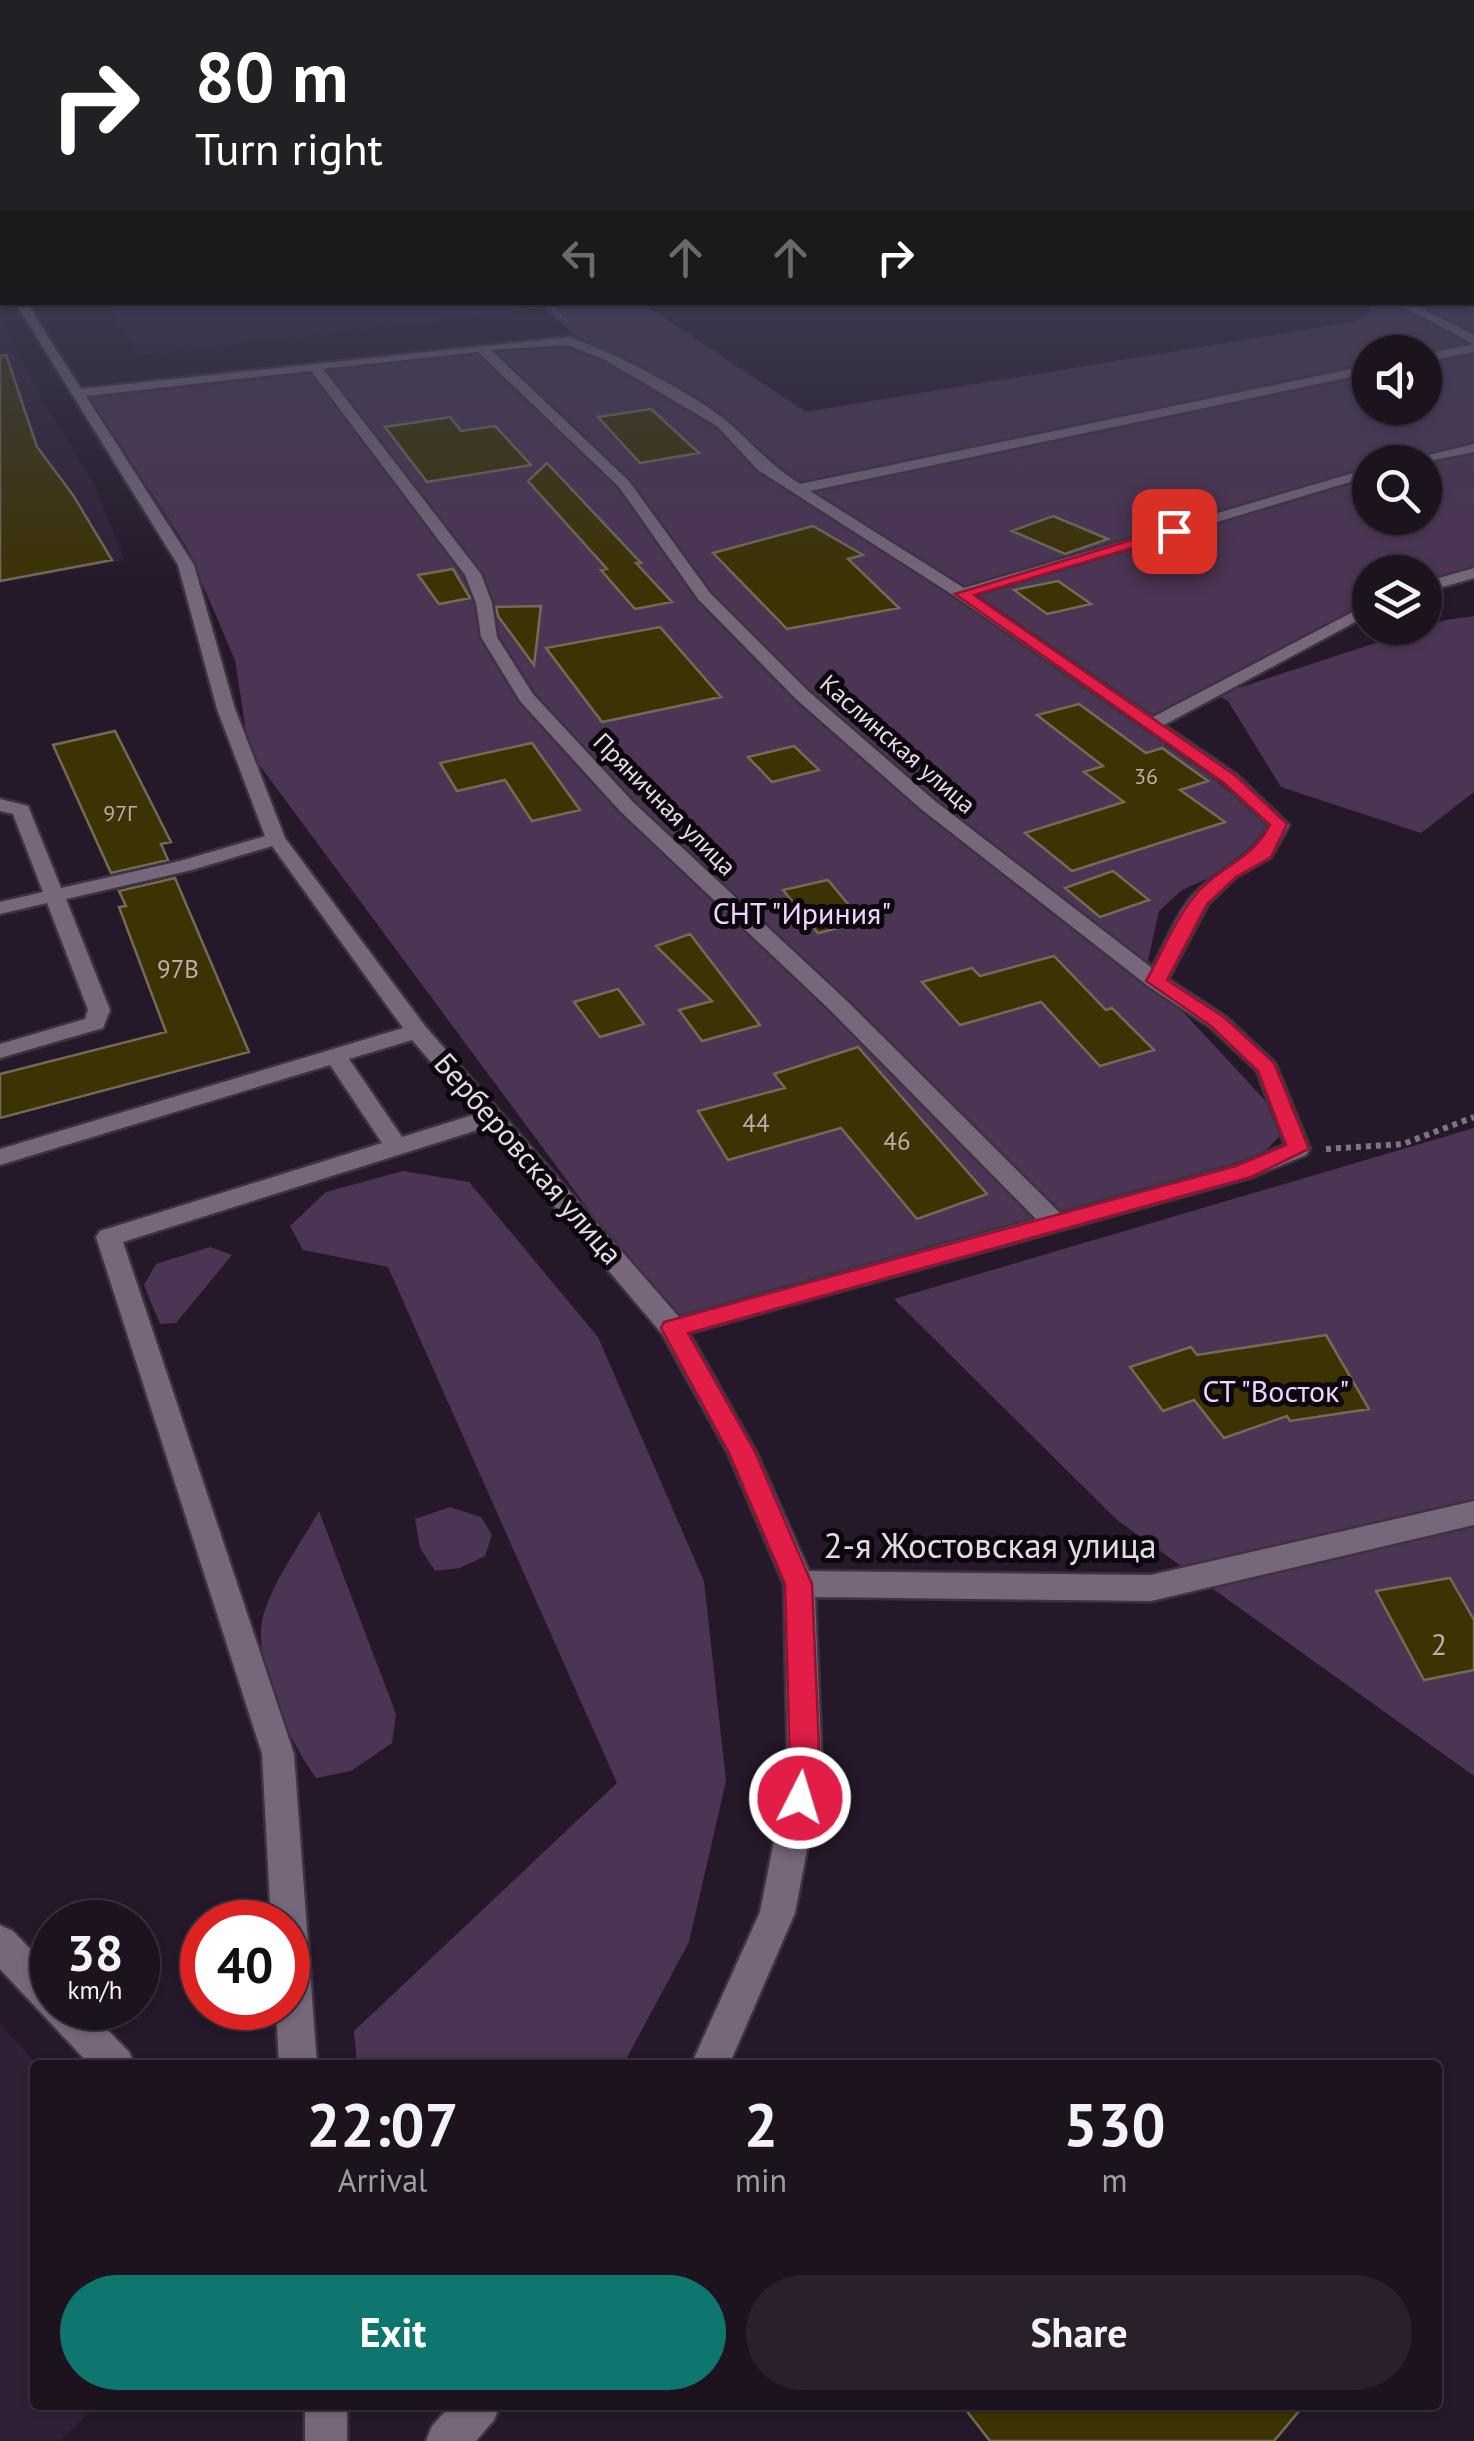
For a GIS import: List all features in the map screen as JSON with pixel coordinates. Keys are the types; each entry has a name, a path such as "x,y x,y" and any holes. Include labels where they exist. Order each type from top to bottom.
{"street":[{"name":"Берберовская улица","path":"58,361 186,564 226,708 276,839 418,1031 673,1328 742,1452 798,1584 805,1770 777,1913 712,2060"},
{"path":"79,393 374,361"},
{"name":"Каслинская улица","path":"495,361 624,484 704,596 802,695 928,805 1156,981 1218,1022 1267,1068 1298,1149"},
{"path":"616,361 722,422 763,467 962,594 1152,725 1230,779 1279,824 1264,853 1229,873 1200,901 1156,981"},
{"name":"Пряничная улица","path":"315,368 473,574 484,602 489,637 526,697 628,808 839,1006 1054,1222"},
{"path":"798,489 1352,373"},
{"path":"1442,455 1474,448"},
{"path":"962,594 1352,477"},
{"path":"1442,582 1474,573"},
{"path":"1152,725 1352,618"},
{"path":"0,805 21,810 99,1010 95,1023 0,1051"},
{"path":"0,908 185,866 276,839"},
{"path":"0,1156 418,1031"},
{"path":"336,1056 395,1145"},
{"path":"298,2060 278,1754 109,1237 493,1117"},
{"path":"673,1328 1243,1172 1298,1149"},
{"name":"2-я Жостовская улица","path":"798,1584 1151,1588 1474,1513"},
{"path":"0,1943 30,1975"},
{"path":"82,2030 111,2060"},
{"path":"326,2410 326,2441"},
{"path":"448,2441 475,2410"}],"path":[{"path":"1298,1149 1403,1144 1474,1117"}],"shaded area":[{"path":"0,361 22,361 93,482 125,560 0,583"},
{"path":"0,2024 33,2060 30,2060 30,2410 92,2410 60,2441 0,2441"}],"green space":[{"name":"СНТ \"Ириния\"","path":"380,361 729,361 806,412 1116,361 1352,361 1352,425 1442,425 1442,361 1474,361 1474,578 1442,587 1442,555 1352,555 1352,625 1226,692 1370,645 1442,645 1442,621 1474,616 1474,792 1421,833 1281,787 1228,701 1218,696 1153,730 1271,826 1271,850 1182,890 1159,911 1148,960 1184,1013 1289,1126 1258,1159 671,1321 249,751 235,660 186,546 87,394"},
{"name":"СТ \"Восток\"","path":"1474,1128 1474,1776 1117,1520 894,1299"},
{"path":"403,1171 469,1182 598,1337 704,1581 726,1781 689,1942 626,2060 357,2060 354,2031 617,1783 388,1267 303,1250 290,1226 326,1192"},
{"path":"210,1247 232,1255 176,1323 160,1324 144,1285 156,1264"},
{"path":"450,1507 481,1517 492,1535 485,1556 460,1568 435,1571 420,1548 415,1519"},
{"path":"319,1511 396,1714 392,1743 351,1771 316,1778 275,1699 262,1653 261,1632 275,1587"}],"building":[{"path":"0,361 8,361 37,447 73,495 112,560 0,581"},
{"path":"651,409 699,453 640,463 598,417"},
{"path":"450,417 461,431 495,426 531,465 427,482 385,427"},
{"path":"547,463 641,563 636,563 672,602 635,609 601,570 607,569 528,481"},
{"path":"1053,516 1108,539 1065,554 1012,531"},
{"path":"813,526 863,555 848,559 899,608 787,629 713,553"},
{"path":"453,569 470,598 439,604 418,575"},
{"path":"1058,581 1091,604 1047,614 1014,590"},
{"path":"541,606 534,665 498,616 496,607"},
{"path":"660,627 721,697 602,722 546,648"},
{"path":"1079,704 1146,753 1162,748 1208,781 1180,790 1225,822 1072,871 1025,833 1124,802 1084,772 1103,766 1037,715"},
{"path":"115,731 171,842 161,844 168,860 111,873 53,745"},
{"path":"532,743 580,810 532,821 505,780 457,791 440,763"},
{"path":"794,746 819,770 772,782 748,757"},
{"path":"1113,871 1149,900 1100,917 1065,888"},
{"path":"175,878 249,1052 0,1118 0,1074 166,1032 119,907 126,906 119,891"},
{"path":"828,880 863,922 818,933 783,890"},
{"path":"690,934 760,1025 702,1041 679,1010 712,1001 656,946"},
{"path":"1054,956 1106,1010 1112,1008 1154,1050 1100,1066 1041,1002 960,1025 922,982 972,968 980,976"},
{"path":"618,989 644,1024 600,1037 574,1002"},
{"path":"858,1047 987,1194 917,1219 841,1128 728,1160 698,1111 785,1088 774,1074"},
{"path":"1326,1335 1369,1409 1290,1421 1287,1416 1224,1438 1194,1400 1163,1411 1130,1367 1191,1347 1197,1355"},
{"path":"1450,1578 1474,1620 1474,1670 1424,1680 1376,1591"},
{"path":"966,2410 1300,2410 1274,2441 990,2441"}],"route":[{"path":"800,1798 805,1770 798,1584 742,1452 673,1328 1243,1172 1298,1149 1267,1068 1218,1022 1156,981 1200,901 1229,873 1264,853 1279,824 1230,779 962,594 1174,531"}]}
